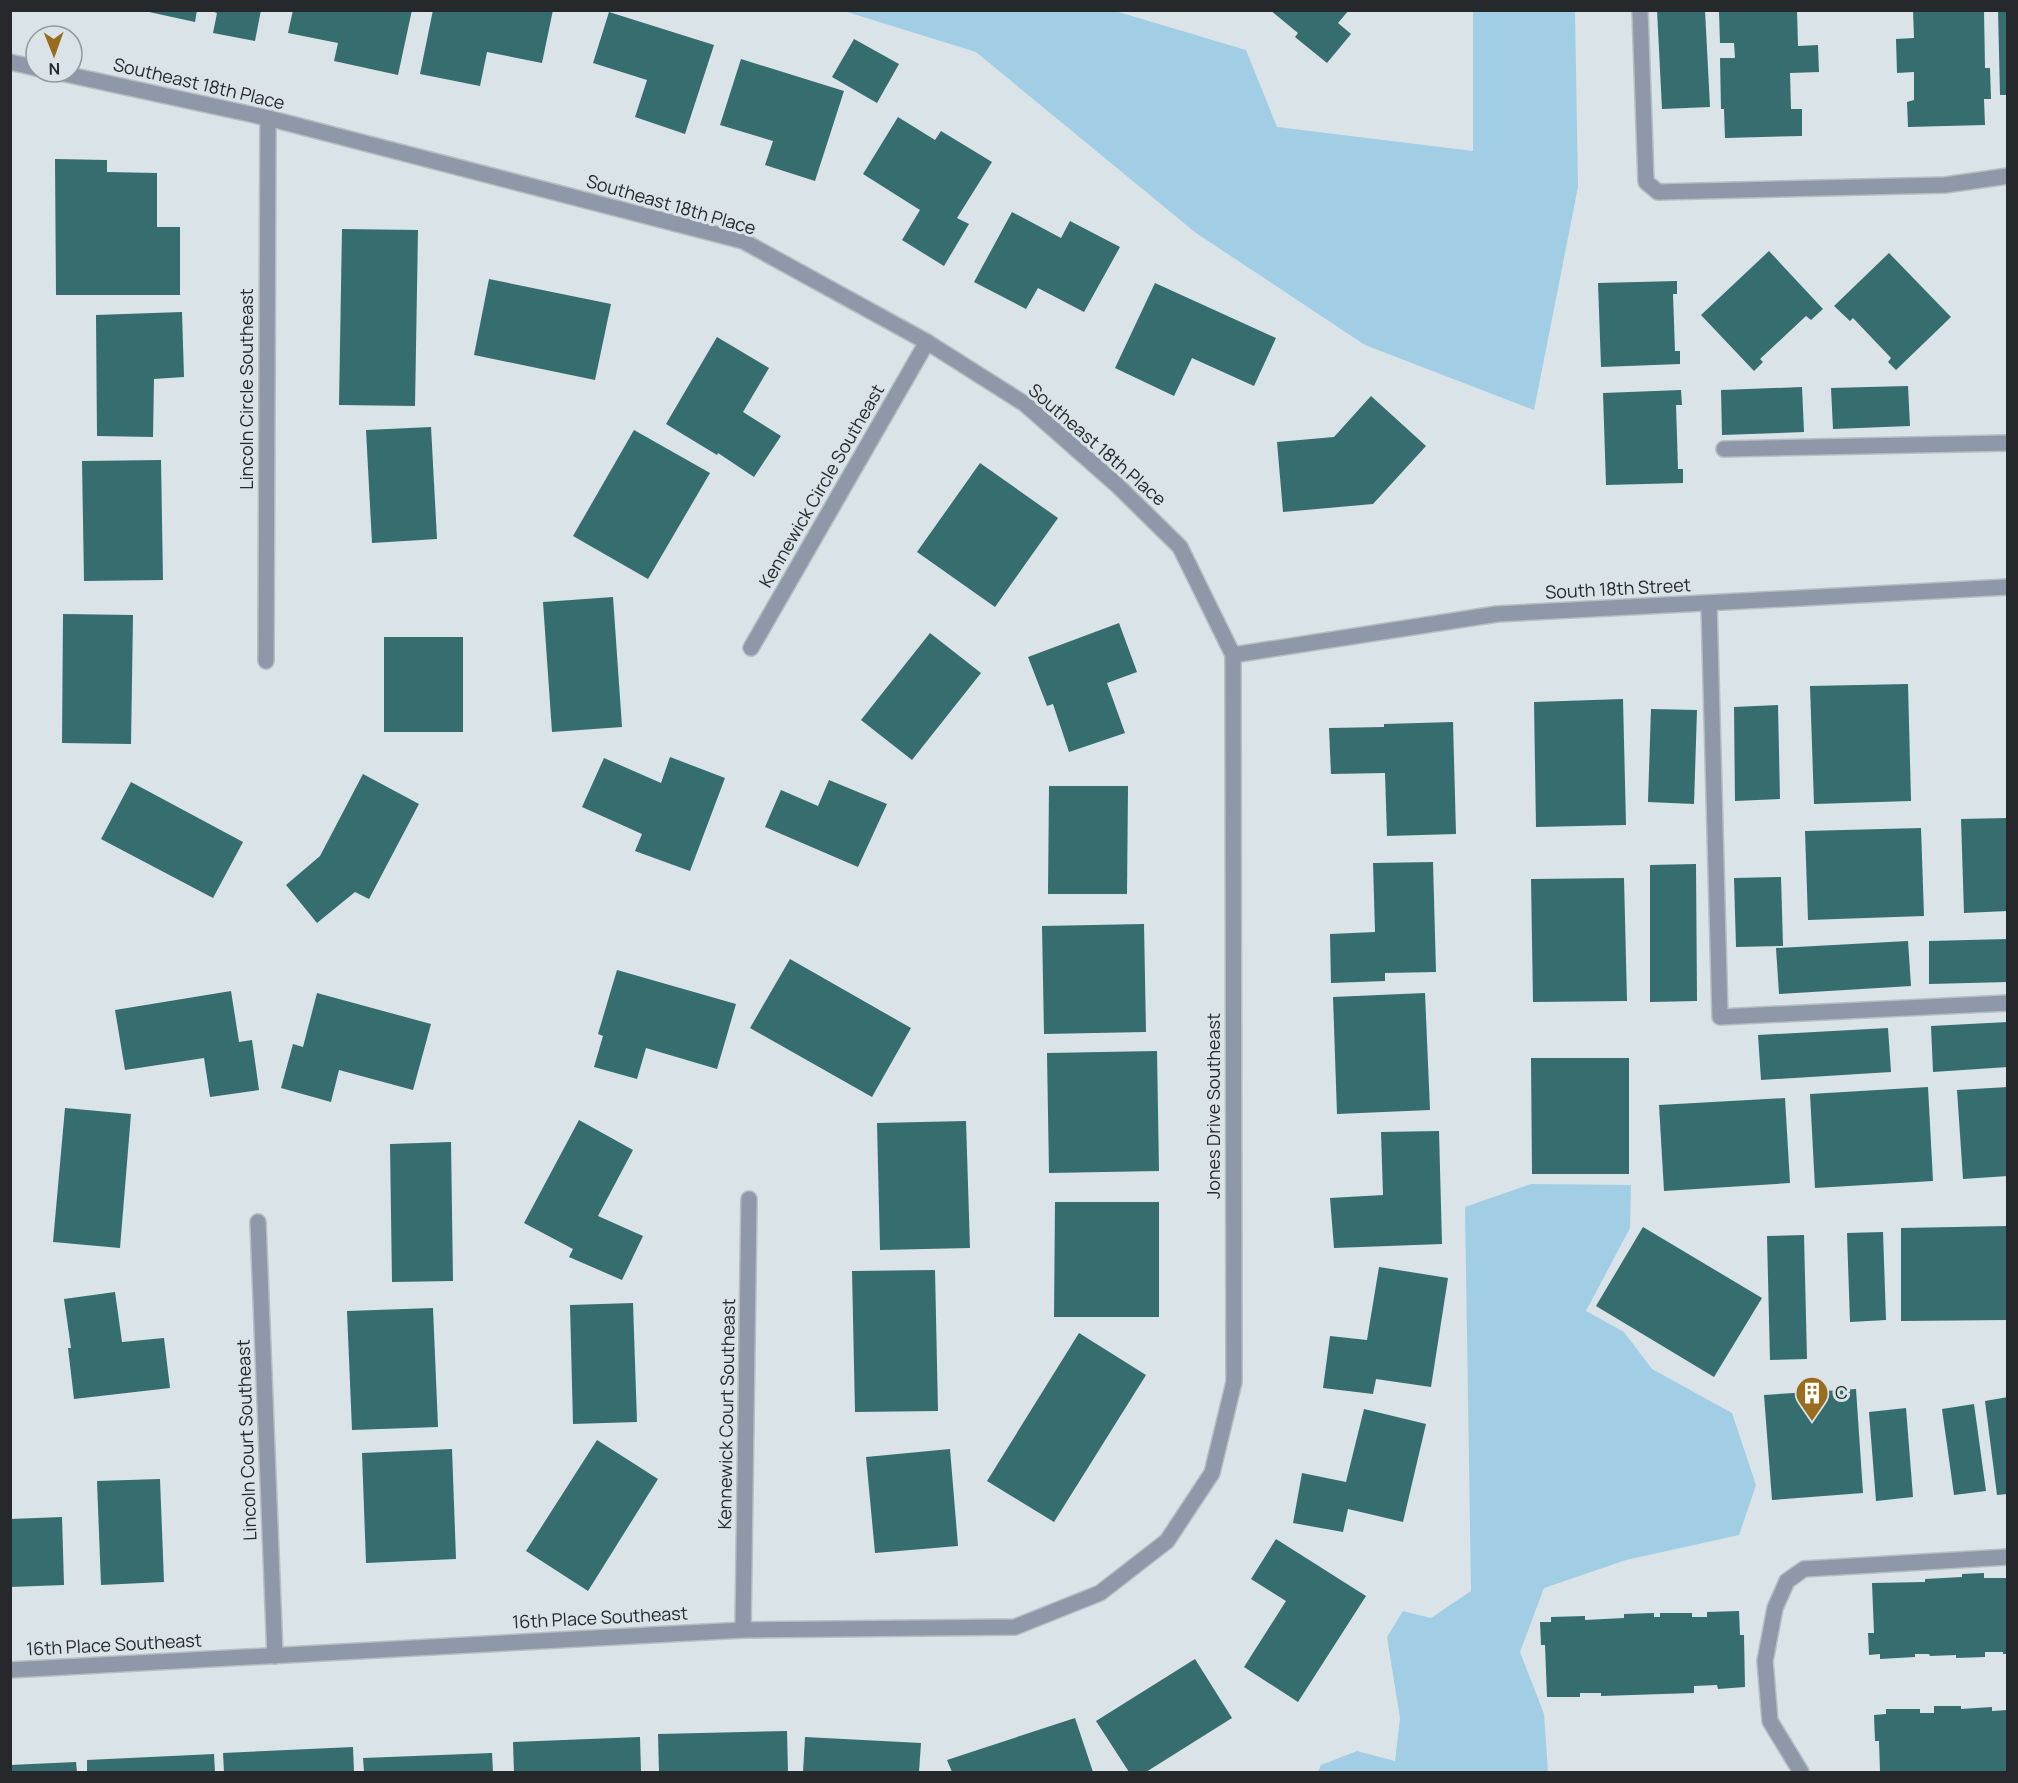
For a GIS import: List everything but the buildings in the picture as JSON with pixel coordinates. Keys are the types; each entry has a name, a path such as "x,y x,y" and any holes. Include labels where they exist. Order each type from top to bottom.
{"street":[{"path":"1640,10 1646,182 1658,192 1946,185 2007,176"},
{"name":"Southeast 18th Place","path":"84,78 268,118 743,241 927,342 1025,404 1118,485 1180,547 1233,655"},
{"name":"Lincoln Circle Southeast","path":"266,661 268,118"},
{"name":"Kennewick Circle Southeast","path":"751,648 927,342"},
{"path":"1724,449 2007,443"},
{"name":"South 18th Street","path":"1233,655 1497,614 2007,587"},
{"path":"1709,604 1720,1017 2007,1003"},
{"name":"Jones Drive Southeast","path":"1167,1540 1212,1473 1234,1382 1233,655"},
{"name":"Kennewick Court Southeast","path":"743,1630 749,1199"},
{"name":"Lincoln Court Southeast","path":"258,1221 275,1656"},
{"name":"16th Place Southeast","path":"10,1670 743,1630 1015,1627 1100,1593 1167,1540"},
{"path":"1801,1773 1770,1721 1766,1661 1775,1608 1787,1581 1804,1569 2007,1557"}],"shaded area":[{"path":"844,11 1115,11 1246,50 1277,127 1473,151 1473,11 1575,11 1578,187 1534,410 1365,345 1196,233 976,52"},
{"path":"1531,1184 1631,1185 1630,1228 1586,1311 1624,1332 1652,1369 1732,1413 1756,1485 1739,1535 1626,1560 1544,1588 1520,1652 1544,1714 1548,1772 1318,1772 1321,1765 1357,1751 1395,1761 1400,1718 1387,1637 1403,1611 1431,1618 1471,1591 1465,1207"}],"place":[{"name":"C","path":"1812,1422"}]}
